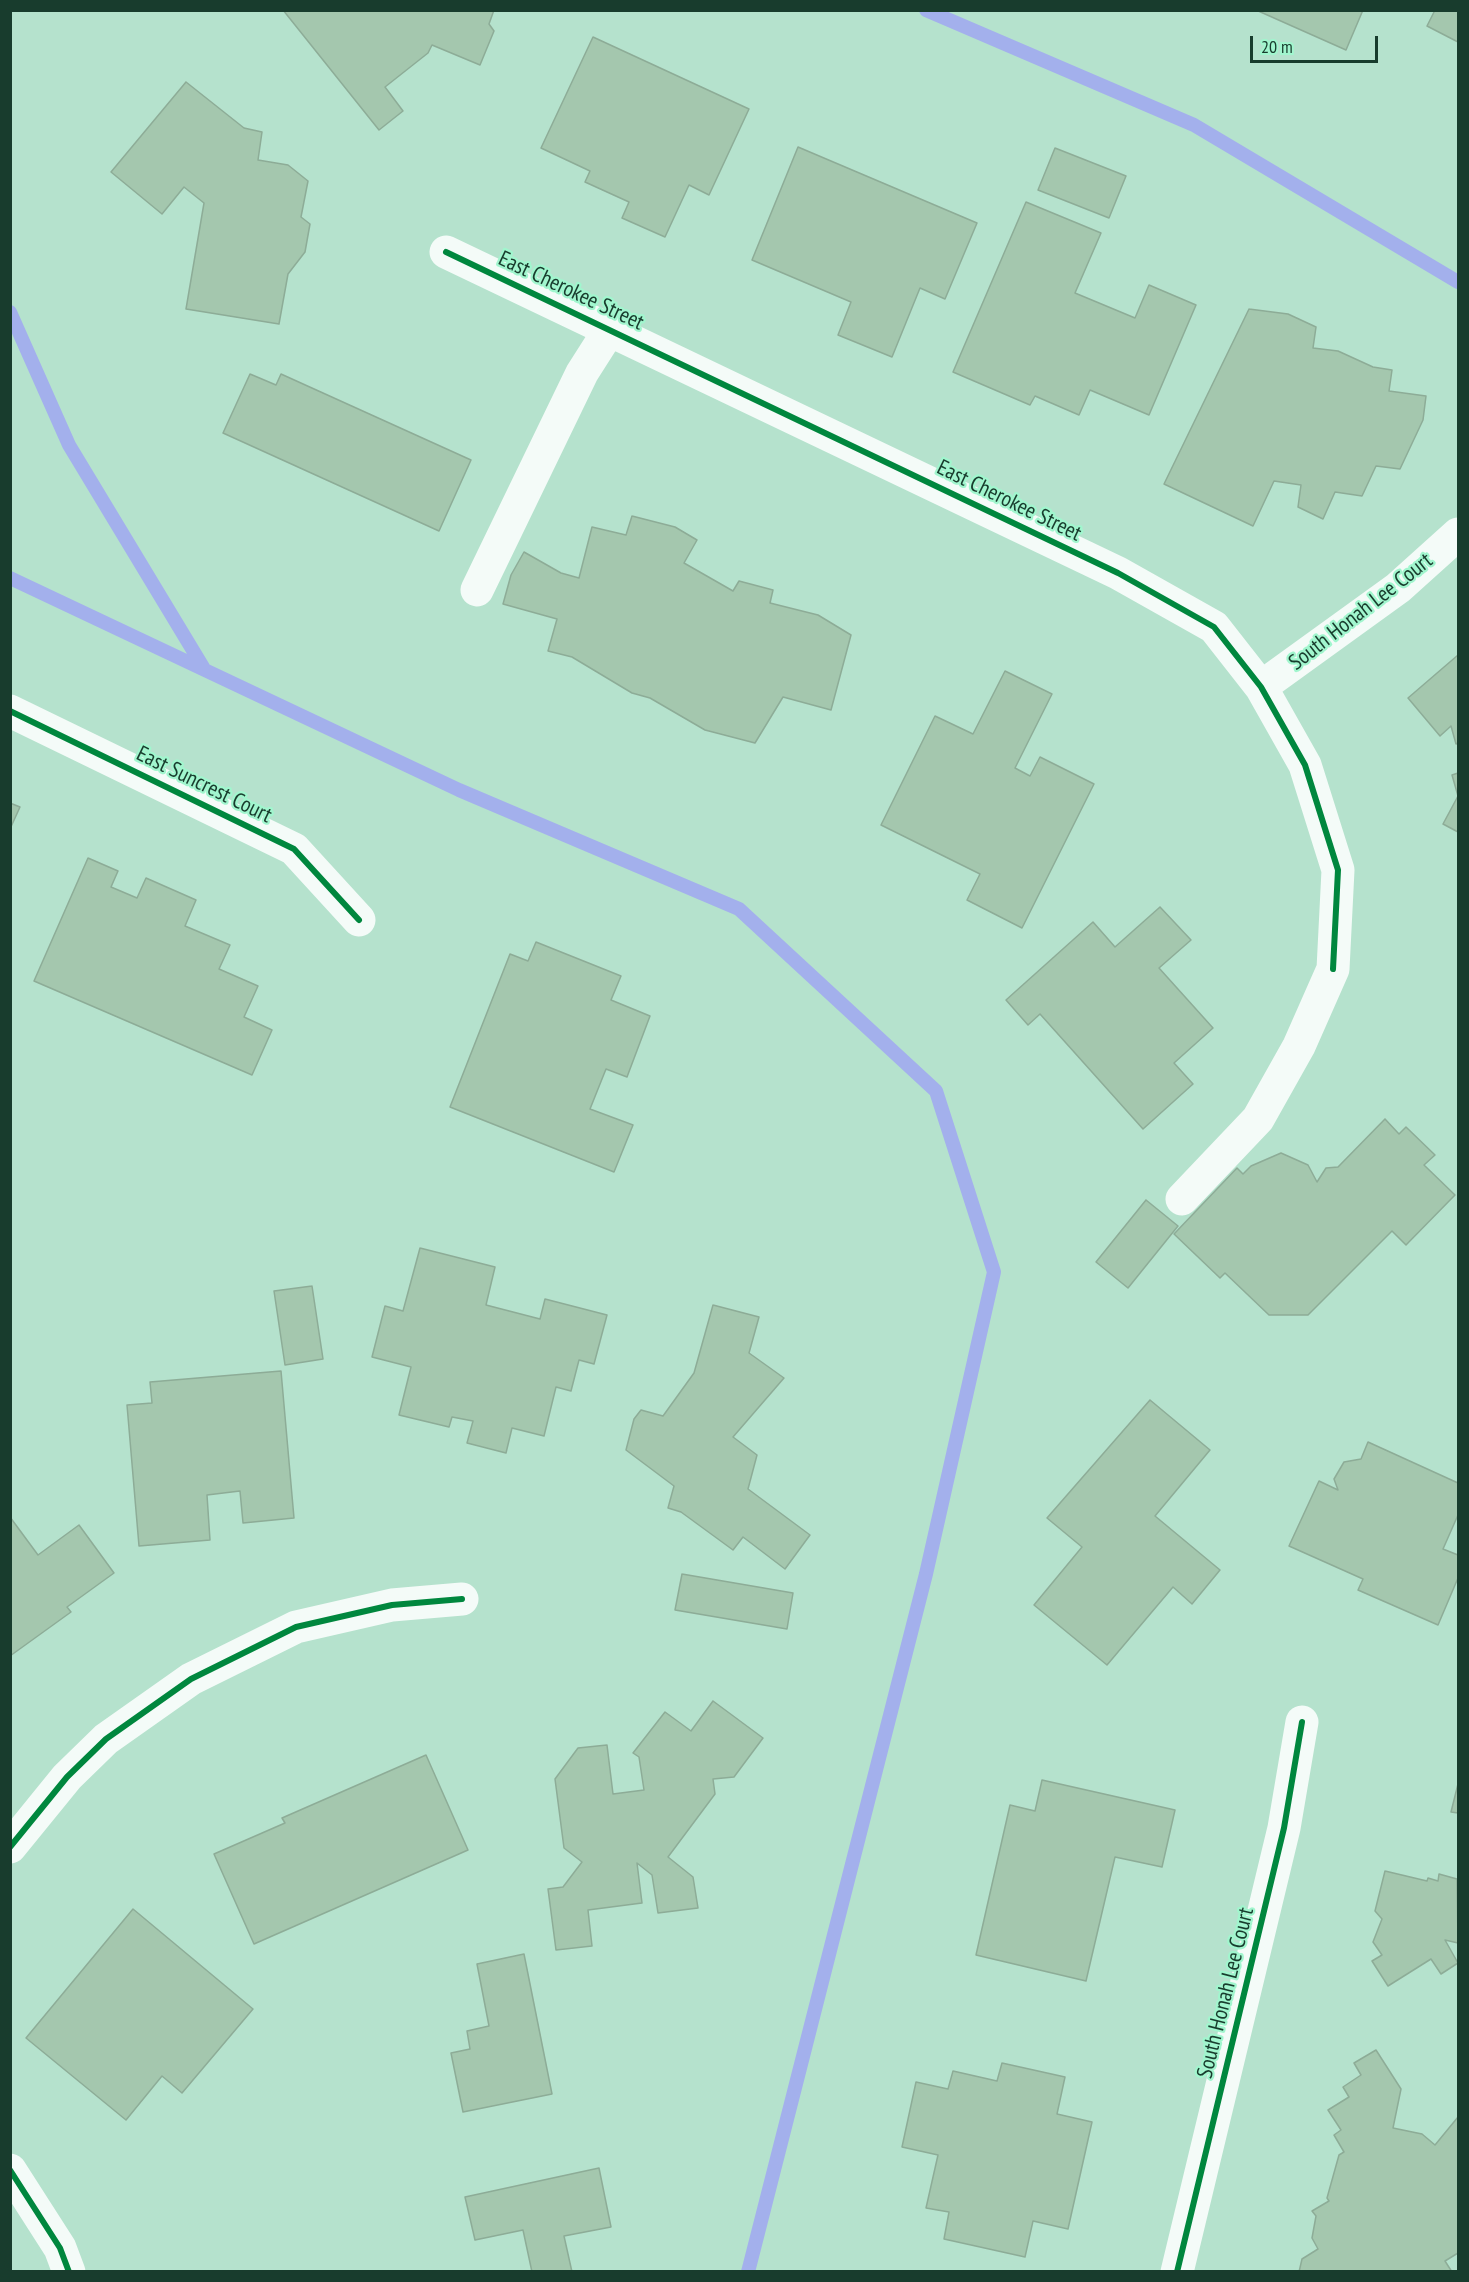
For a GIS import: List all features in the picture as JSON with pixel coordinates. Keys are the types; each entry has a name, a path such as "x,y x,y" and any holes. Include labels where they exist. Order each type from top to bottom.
{"street":[{"name":"East Cherokee Street","path":"446,252 1118,573 1214,627 1261,687 1305,765 1338,870 1333,969 1299,1046 1258,1119 1182,1199"},
{"path":"477,590 582,372 610,329"},
{"name":"South Honah Lee Court","path":"1261,687 1398,588 1458,534"},
{"name":"East Suncrest Court","path":"10,711 294,849 359,920"},
{"path":"10,1847 68,1777 106,1739 191,1679 296,1627 392,1605 462,1599"},
{"name":"South Honah Lee Court","path":"1177,2271 1284,1828 1302,1722"},
{"path":"10,2170 60,2248 69,2271"}],"building":[{"path":"283,10 494,10 489,24 494,31 480,65 432,45 428,53 385,87 403,111 379,130"},
{"path":"1256,10 1363,10 1346,50"},
{"path":"1435,10 1458,10 1458,42 1427,26"},
{"path":"593,37 749,109 709,195 689,185 665,237 622,218 629,202 585,182 590,171 541,148"},
{"path":"186,82 244,128 262,132 258,160 288,165 308,181 301,217 310,224 305,252 288,274 279,324 186,309 204,203 184,187 162,214 111,172"},
{"path":"798,147 977,223 945,299 920,288 892,357 838,335 851,302 752,260"},
{"path":"1055,148 1126,176 1109,218 1038,190"},
{"path":"1026,202 1101,233 1075,293 1135,318 1149,285 1196,305 1149,415 1090,390 1079,415 1035,396 1030,405 953,372"},
{"path":"1249,309 1288,314 1316,327 1313,348 1338,351 1373,367 1392,370 1389,391 1426,396 1423,420 1400,469 1376,466 1362,496 1335,492 1323,519 1298,507 1301,485 1274,481 1253,526 1164,484"},
{"path":"250,374 276,385 281,374 471,460 439,531 223,433"},
{"path":"632,516 675,527 697,540 684,563 733,591 739,581 773,590 770,603 818,615 851,635 831,710 783,697 755,743 705,730 650,698 632,693 572,657 548,651 557,619 503,604 511,575 524,552 561,573 579,578 592,527 626,535"},
{"path":"1458,655 1458,743 1456,744 1451,726 1440,736 1408,698"},
{"path":"1005,671 1052,694 1015,768 1030,776 1040,757 1094,784 1022,928 967,900 980,874 881,825 935,716 973,734"},
{"path":"1458,773 1458,796 1452,775"},
{"path":"1458,796 1458,832 1443,824"},
{"path":"10,803 20,807 10,829"},
{"path":"88,858 118,871 111,887 137,898 146,878 196,900 185,926 230,945 219,969 258,986 244,1017 272,1030 252,1075 34,981"},
{"path":"1160,907 1191,940 1159,968 1213,1028 1174,1063 1193,1084 1143,1129 1040,1014 1028,1025 1006,1000 1093,922 1115,947"},
{"path":"536,942 621,976 611,1000 650,1016 627,1077 606,1069 590,1109 633,1125 614,1172 450,1107 510,954 528,961"},
{"path":"1385,1119 1399,1134 1406,1127 1435,1155 1424,1165 1455,1195 1406,1245 1392,1231 1308,1315 1269,1315 1225,1273 1220,1278 1174,1234 1237,1168 1243,1174 1251,1166 1281,1153 1308,1165 1317,1182 1326,1168 1338,1167"},
{"path":"1146,1200 1178,1226 1128,1288 1096,1262"},
{"path":"420,1248 495,1267 486,1305 540,1319 545,1299 607,1315 594,1364 579,1360 571,1391 556,1387 544,1436 512,1428 506,1453 467,1443 473,1421 452,1417 449,1427 399,1415 411,1367 372,1357 385,1306 403,1311"},
{"path":"312,1286 323,1359 285,1365 274,1291"},
{"path":"713,1305 759,1317 749,1353 784,1378 733,1437 757,1455 748,1489 810,1535 785,1569 743,1537 733,1550 681,1512 668,1508 674,1486 626,1450 634,1419 641,1410 663,1416 694,1373"},
{"path":"281,1371 294,1518 243,1523 240,1491 207,1495 210,1540 139,1546 127,1405 152,1403 150,1382"},
{"path":"1150,1400 1210,1450 1155,1516 1220,1570 1192,1604 1173,1587 1107,1665 1034,1605 1082,1547 1047,1518"},
{"path":"1368,1442 1458,1483 1458,1515 1443,1549 1458,1555 1458,1578 1438,1625 1358,1590 1363,1579 1289,1546 1319,1481 1338,1490 1334,1479 1344,1462 1361,1459"},
{"path":"10,1517 38,1555 79,1525 114,1573 67,1607 71,1612 10,1656"},
{"path":"682,1574 793,1593 787,1629 675,1610"},
{"path":"713,1701 763,1738 734,1777 713,1779 715,1794 668,1857 693,1877 698,1908 658,1913 652,1875 637,1863 642,1903 588,1910 592,1946 556,1950 548,1889 563,1887 582,1862 564,1848 555,1779 578,1748 607,1745 613,1794 644,1790 639,1757 633,1753 665,1712 691,1731"},
{"path":"426,1755 468,1850 254,1944 214,1854 285,1823 282,1818"},
{"path":"1042,1780 1175,1810 1162,1867 1115,1857 1086,1981 976,1955 1010,1805 1035,1811"},
{"path":"1458,1784 1458,1813 1451,1812"},
{"path":"1385,1871 1427,1881 1428,1878 1438,1881 1439,1874 1457,1879 1458,1943 1445,1940 1458,1963 1441,1974 1431,1959 1388,1986 1372,1961 1382,1955 1373,1942 1382,1919 1375,1911"},
{"path":"133,1909 253,2009 182,2093 162,2076 126,2120 26,2038"},
{"path":"524,1954 552,2094 463,2112 451,2053 470,2049 467,2031 489,2026 477,1964"},
{"path":"1376,2050 1401,2089 1393,2128 1422,2134 1435,2145 1458,2117 1458,2253 1445,2261 1452,2272 1299,2272 1302,2259 1318,2249 1312,2238 1316,2216 1312,2211 1329,2201 1327,2198 1339,2155 1344,2152 1334,2135 1341,2130 1328,2110 1349,2097 1343,2087 1361,2075 1354,2063"},
{"path":"1002,2063 1065,2077 1057,2114 1092,2122 1068,2229 1033,2221 1025,2257 944,2239 949,2212 926,2208 938,2155 902,2147 916,2082 948,2089 953,2071 997,2081"},
{"path":"599,2168 611,2227 564,2236 572,2272 532,2272 523,2230 475,2240 465,2197"}],"waterway":[{"path":"926,10 1194,125 1458,282"},
{"path":"10,312 69,445 203,667"},
{"path":"10,578 459,790 739,909 936,1091 994,1272 926,1574 748,2272"}],"cycle path":[{"path":"446,252 1118,573 1214,627 1261,687 1305,765 1338,870 1333,969"},
{"path":"10,711 294,849 359,920"},
{"path":"10,1847 67,1777 106,1739 191,1679 296,1627 392,1605 462,1599"},
{"path":"1177,2272 1284,1828 1302,1722"},
{"path":"10,2170 60,2248 69,2272"}]}
